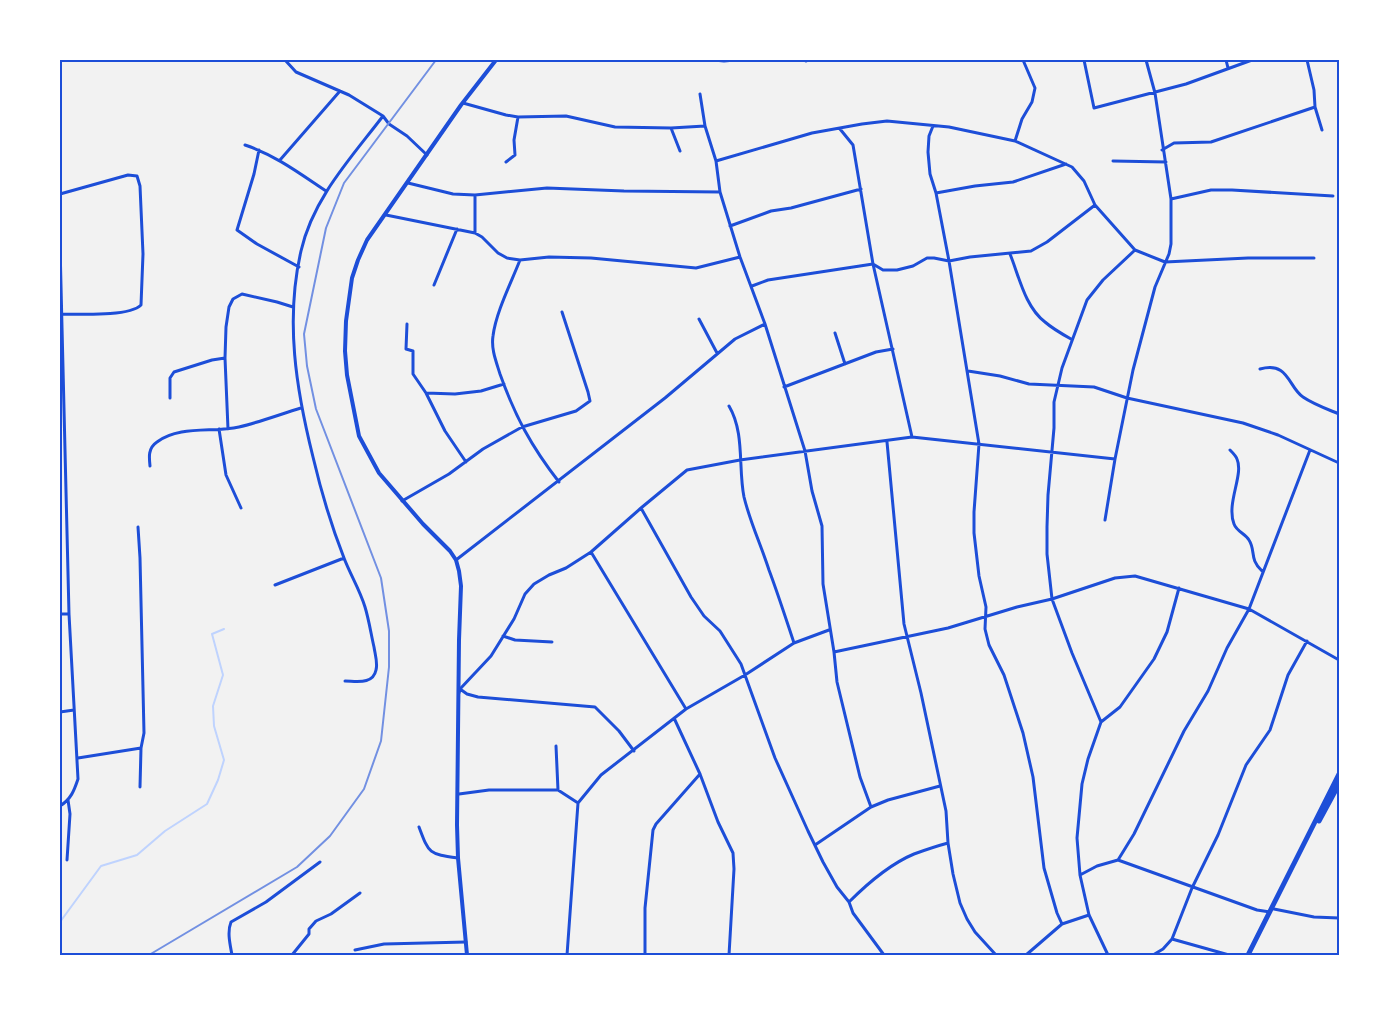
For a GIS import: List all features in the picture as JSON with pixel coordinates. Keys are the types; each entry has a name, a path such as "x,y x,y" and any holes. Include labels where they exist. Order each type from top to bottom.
{"main road":[{"path":"1322,814 1339,774"},
{"path":"1249,955 1339,784"}],"street":[{"path":"286,60 296,72 340,91 383,116 389,124 407,136 427,156"},
{"path":"467,955 458,858 458,697 461,586 456,560 379,473 359,436 351,400 345,351 346,321 352,278 367,240 496,60"},
{"path":"714,60 735,60"},
{"path":"1015,141 1022,119 1032,102 1035,88 1023,60"},
{"path":"1084,60 1094,108 1186,84 1252,60"},
{"path":"1105,520 1127,398 1155,287 1171,244 1171,199 1166,162 1162,150 1155,93 1146,60"},
{"path":"1226,60 1228,68"},
{"path":"1307,60 1314,90 1315,107 1322,130"},
{"path":"280,160 340,91"},
{"path":"700,94 704,126 716,161 720,192 740,257 752,286 804,452 822,526 823,584 837,682 857,767 871,807"},
{"path":"464,103 518,117 566,116 615,127 671,128 704,126"},
{"path":"1162,150 1174,143 1211,142 1315,107"},
{"path":"345,680 365,682 371,679 377,668 365,606 344,558 322,496 301,408 293,349 293,307 301,251 310,222 326,191 383,116"},
{"path":"506,162 515,155 514,140 518,117"},
{"path":"716,161 812,133 887,121 979,132 1015,141 1072,167 1084,181 1095,205 1135,250 1165,262 1248,258 1314,258"},
{"path":"933,126 929,136 930,174 936,193 949,261 980,444 974,533 979,576 986,606 985,629 989,645 1004,675 1023,733 1033,777 1044,868 1062,924"},
{"path":"671,128 680,152"},
{"path":"840,129 853,145 873,264 912,437"},
{"path":"244,145 280,160 326,191"},
{"path":"259,150 254,174 237,230 257,244 299,267"},
{"path":"1113,161 1166,162"},
{"path":"936,193 1013,182 1066,164"},
{"path":"60,194 128,175 137,176 140,186 143,281 141,305 138,308 129,311 96,314 61,314"},
{"path":"408,183 454,194 475,195 547,188 720,192"},
{"path":"730,226 771,211 808,204 861,189"},
{"path":"1171,199 1211,190 1334,196"},
{"path":"475,195 475,233"},
{"path":"752,286 768,280 873,264 883,270 897,270 913,266 927,258 949,261 970,256 1031,251 1095,205"},
{"path":"386,215 475,233 482,237 498,254 520,260 549,257 591,258 696,268 740,257"},
{"path":"434,285 457,229"},
{"path":"60,245 62,484 68,614 78,758 78,779 75,788 68,800 60,806"},
{"path":"1101,722 1072,653 1052,598 1047,536 1054,402 1071,339 1087,300 1103,280 1135,250"},
{"path":"1010,254 1028,301 1034,310 1043,322 1071,339"},
{"path":"520,260 498,315 492,346 504,384 522,427 542,460 559,482"},
{"path":"228,429 225,358 226,327 230,307 236,296 242,294 293,307"},
{"path":"402,501 449,474 483,449 522,427 576,411 590,401 562,312"},
{"path":"699,319 717,353"},
{"path":"407,324 406,349 413,350 413,374 426,393 445,432 466,462"},
{"path":"456,560 559,482 665,398 735,339 764,324"},
{"path":"835,333 844,364"},
{"path":"784,387 876,352 893,349"},
{"path":"170,398 170,378 174,372 212,360 225,358"},
{"path":"1260,369 1268,367 1282,372 1289,378 1301,396 1339,414"},
{"path":"968,371 1000,376 1028,384 1094,387 1127,398 1243,423 1278,434 1339,462"},
{"path":"426,393 455,394 481,392 504,384"},
{"path":"729,406 735,419 744,495 751,523 794,643"},
{"path":"150,466 149,454 156,442 167,436 189,431 228,429 301,408"},
{"path":"219,429 226,475 241,508"},
{"path":"458,697 460,689 491,656 514,619 525,594 534,584 566,568 591,552 687,470 740,460 887,442 912,437 1115,459"},
{"path":"887,442 904,624 946,811 952,874 967,920 996,955"},
{"path":"1230,450 1237,458 1238,464 1232,504 1233,522 1236,529 1250,540 1255,564 1262,571"},
{"path":"1118,860 1134,834 1184,732 1208,691 1249,609 1288,503 1310,450"},
{"path":"641,508 691,597 704,616 720,631 736,654 775,758 815,845 853,913 884,955"},
{"path":"138,527 144,733 141,748 140,787"},
{"path":"591,552 686,709"},
{"path":"275,586 344,558"},
{"path":"834,652 908,638 948,628 1017,606 1052,598 1124,576 1142,578 1249,609 1339,660"},
{"path":"1108,955 1089,915 1080,874 1077,838 1082,784 1088,759 1101,722 1120,707 1154,659 1167,632 1178,588"},
{"path":"60,614 68,614"},
{"path":"567,955 578,803 601,775 686,709 745,675 758,664 794,643 830,630"},
{"path":"503,636 522,640 552,642"},
{"path":"1153,955 1172,940 1192,888 1218,835 1246,765 1270,730 1288,675 1307,641"},
{"path":"460,689 467,694 478,697 595,707 619,731 634,751"},
{"path":"60,712 74,710"},
{"path":"674,718 733,853 733,896 729,955"},
{"path":"556,746 558,790"},
{"path":"78,758 141,748"},
{"path":"645,955 645,908 653,830 656,824 700,774"},
{"path":"815,845 871,807 888,800 940,786"},
{"path":"459,794 489,790 558,790 578,803"},
{"path":"68,800 70,814 68,860"},
{"path":"419,827 429,851 433,854 458,858"},
{"path":"848,902 860,890 890,868 913,855 948,842"},
{"path":"1080,874 1118,860 1257,910 1339,918"},
{"path":"232,955 229,928 231,922 266,902 320,862"},
{"path":"292,955 309,934 316,921 331,914 360,893"},
{"path":"1026,955 1062,924 1089,915"},
{"path":"1172,940 1229,955"},
{"path":"355,950 384,944 466,942"}],"waterway":[{"path":"60,922 101,866 137,855 165,831 207,804 218,780 224,760 214,726 213,706 223,675 212,634 224,629"}],"railway":[{"path":"149,955 297,867 330,836 364,789 381,741 389,667 389,631 381,578 316,409 307,366 304,334 326,228 344,183 436,60"}]}
